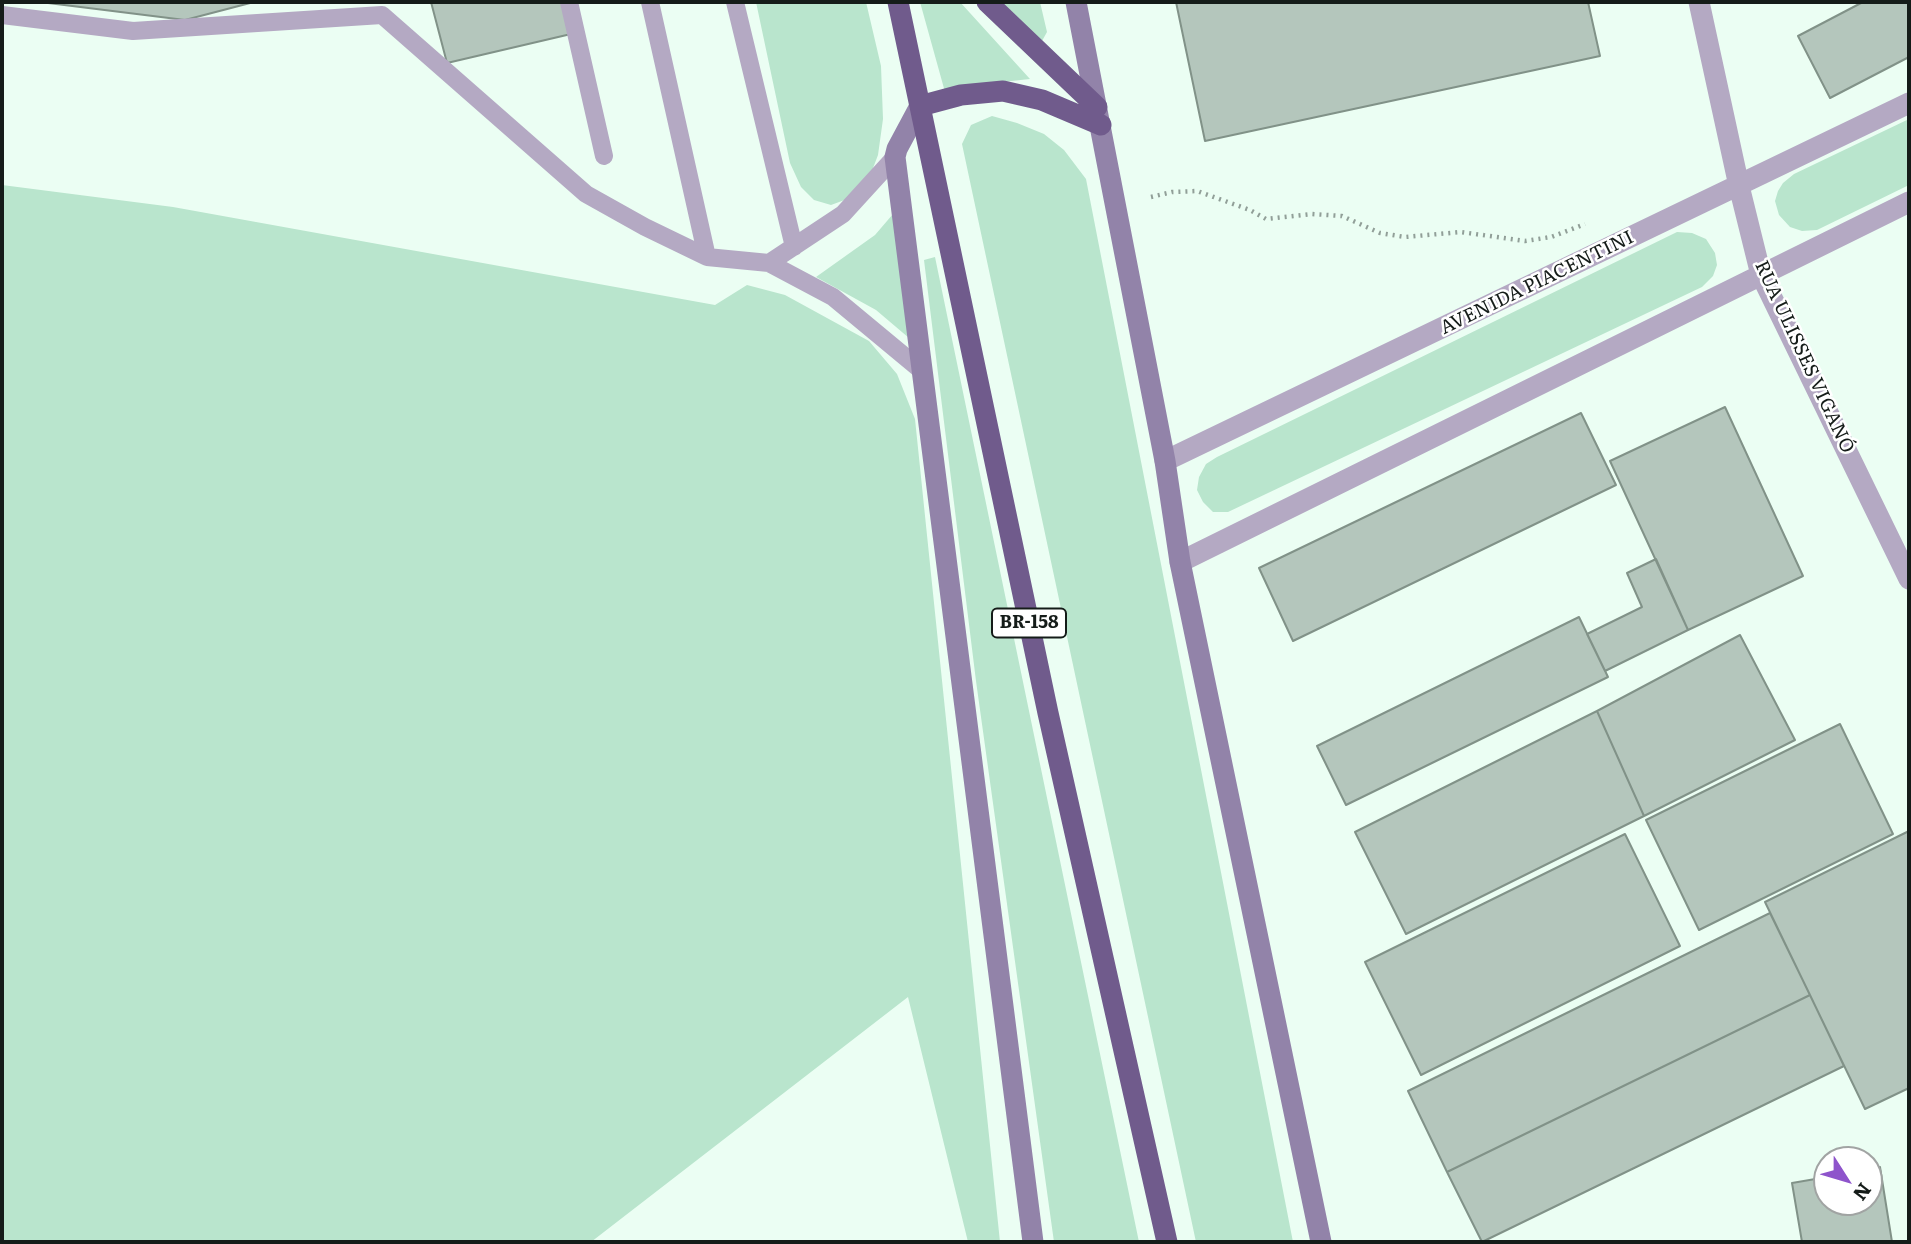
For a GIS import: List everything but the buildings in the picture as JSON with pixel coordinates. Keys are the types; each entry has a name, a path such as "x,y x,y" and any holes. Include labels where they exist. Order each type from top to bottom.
{"highway":[{"name":"BR-158","path":"898,2 1048,713 1167,1242"},
{"path":"988,2 1099,116"},
{"path":"920,106 961,95 1003,91 1099,116"}],"main road":[{"path":"1076,2 1165,461 1180,562 1321,1242"},
{"path":"920,106 895,158 1033,1242"}],"street":[{"name":"RUA ULISSES VIGANÓ","path":"1699,2 1738,187 1761,275 1909,579"},
{"name":"AVENIDA PIACENTINI","path":"1165,461 1909,103"},
{"path":"1180,562 1909,202"}],"lane":[{"path":"569,2 604,156"},
{"path":"650,2 707,257"},
{"path":"735,2 794,247"},
{"path":"2,15 133,31 382,15 586,194 707,257 769,263 833,297 921,370"},
{"path":"769,263 843,214 895,158"}],"path":[{"path":"1151,197 1172,192 1197,191 1250,210 1266,219 1312,214 1342,216 1380,233 1405,237 1461,232 1525,241 1551,237 1586,224"}],"green space":[{"path":"756,2 866,2 881,66 883,119 878,155 870,176 850,198 831,205 814,200 801,187 790,163"},
{"path":"920,2 960,2 1030,79 974,85 945,92"},
{"path":"999,2 1040,2 1047,32 1042,41"},
{"path":"992,116 1044,134 1064,150 1086,179 1293,1242 1196,1242 962,144 971,125"},
{"path":"1909,119 1909,185 1817,230 1802,231 1790,227 1779,215 1775,201 1778,191 1794,174"},
{"path":"2,185 173,207 715,305 747,285 785,295 869,341 897,374 915,419 1000,1242 968,1242 908,997 591,1242 2,1242"},
{"path":"893,214 909,338 876,310 816,277 875,235"},
{"path":"1677,232 1692,233 1706,239 1715,253 1717,265 1713,276 1702,287 1228,512 1213,512 1203,502 1197,490 1199,477 1206,464 1217,457"},
{"path":"935,257 1139,1242 1054,1242 976,681 924,260"}]}
